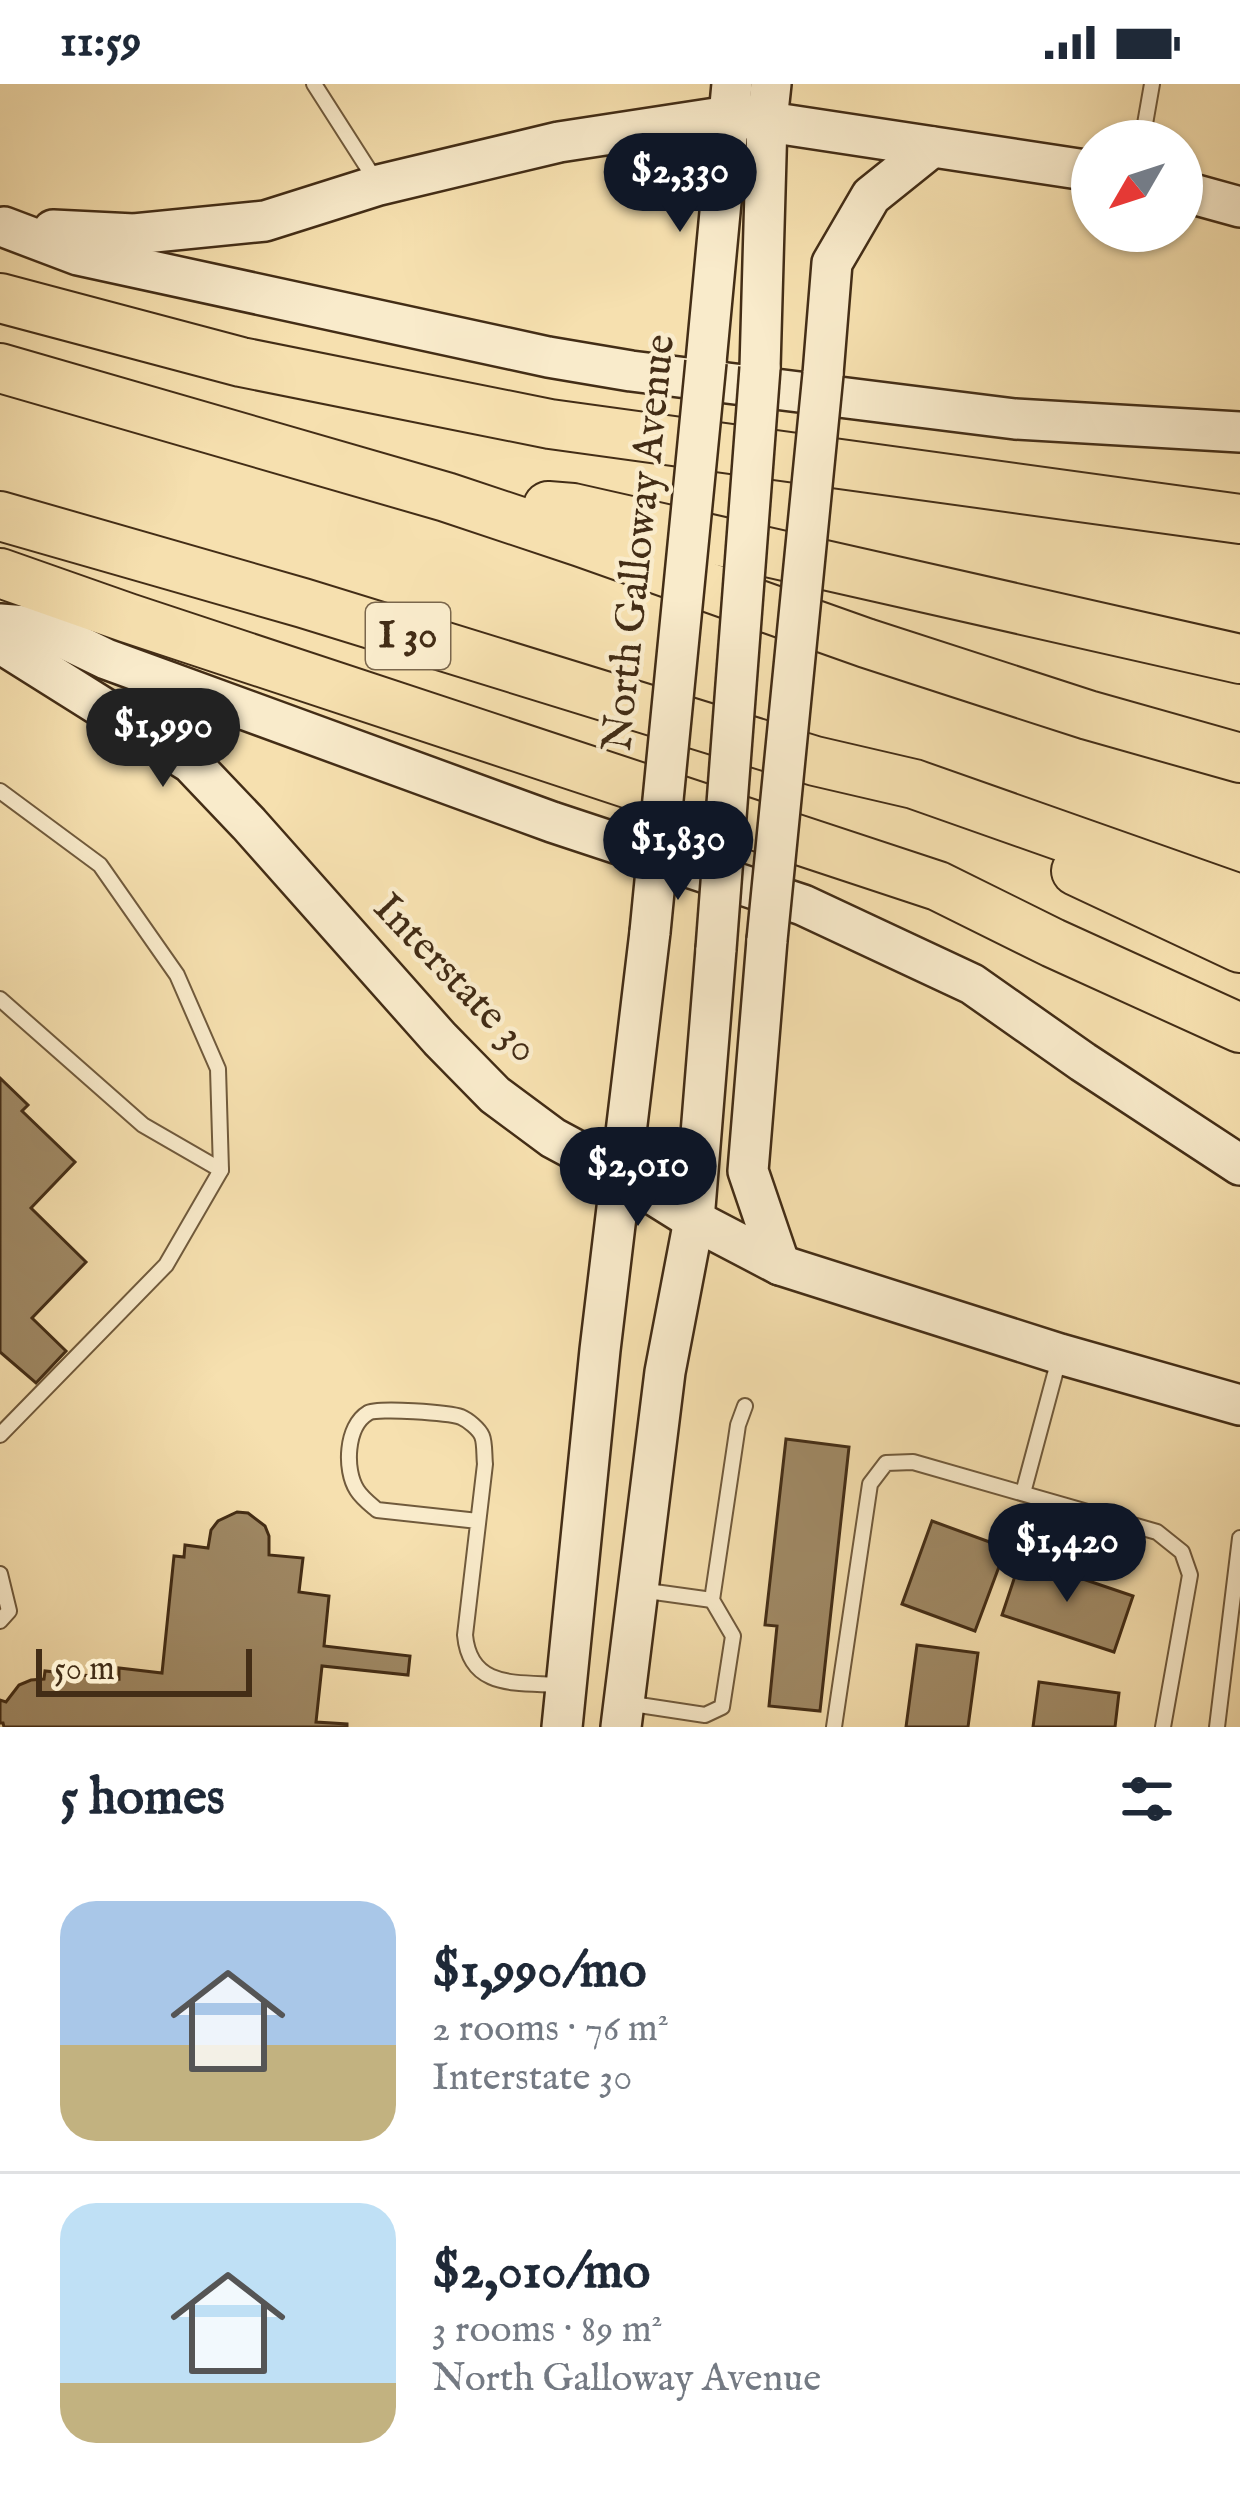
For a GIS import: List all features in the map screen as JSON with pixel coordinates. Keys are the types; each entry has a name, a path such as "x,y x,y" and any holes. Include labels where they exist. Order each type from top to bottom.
{"highway":[{"path":"0,298 241,362 550,424 1240,519"},
{"path":"0,368 446,497 866,643 1240,758"},
{"path":"446,497 573,508 1240,659"},
{"name":"I 30","path":"0,516 303,603 814,761 914,784 1240,898"},
{"path":"0,573 938,886 1240,1028"},
{"path":"814,761 1118,889 1240,948"}],"main road":[{"path":"567,1681 624,1705 665,1372 694,1220 760,368 750,101"},
{"path":"2,227 134,234 265,221 379,185 750,101 932,147 1071,168"},
{"name":"North Galloway Avenue","path":"562,1727 600,1350 650,932 706,362 750,101"},
{"path":"780,1265 748,1171 832,263 871,196 932,147"},
{"path":"1203,196 1240,207"},
{"path":"2,227 78,255 631,371 1016,419 1240,432"},
{"path":"0,624 40,627 106,659 552,822 803,905 972,984 1240,1166"},
{"name":"Interstate 30","path":"0,643 191,763 440,1039 495,1095 553,1138 780,1265 1060,1354 1240,1405"}],"lane":[{"path":"314,84 379,185"},
{"path":"1146,120 1152,84"},
{"path":"0,790 100,865 176,975 218,1069 221,1169 166,1265 0,1435"},
{"path":"0,999 143,1126 221,1169"},
{"path":"1023,1493 1060,1354"},
{"path":"624,1705 705,1715 722,1707 734,1636 712,1600 738,1425 745,1406"},
{"path":"478,1521 376,1510 354,1486 349,1461 357,1424 379,1409 460,1416 482,1436 485,1464 465,1635 467,1653 484,1675 508,1681 567,1681"},
{"path":"834,1727 870,1484 886,1463 913,1462 1157,1532 1182,1552 1190,1575 1163,1727"},
{"path":"1217,1727 1240,1538"},
{"path":"0,1574 9,1611 0,1621"},
{"path":"638,1589 712,1600"}],"building":[{"path":"0,1078 28,1105 22,1111 75,1162 31,1208 86,1262 32,1318 66,1351 36,1383 0,1352"},
{"path":"786,1439 849,1447 820,1711 769,1706 777,1626 765,1625"},
{"path":"237,1512 248,1513 265,1526 269,1555 303,1558 299,1592 329,1596 324,1646 410,1656 408,1675 322,1666 316,1722 347,1727 4,1727 0,1723 0,1700 6,1702 19,1685 44,1679 45,1671 119,1679 119,1668 162,1673 174,1556 184,1557 185,1545 208,1548 218,1521"},
{"path":"932,1521 1006,1548 975,1631 902,1604"},
{"path":"1021,1558 1133,1596 1114,1652 1002,1615"},
{"path":"917,1645 978,1653 968,1727 906,1727"},
{"path":"1039,1682 1119,1693 1115,1727 1033,1727"}]}
